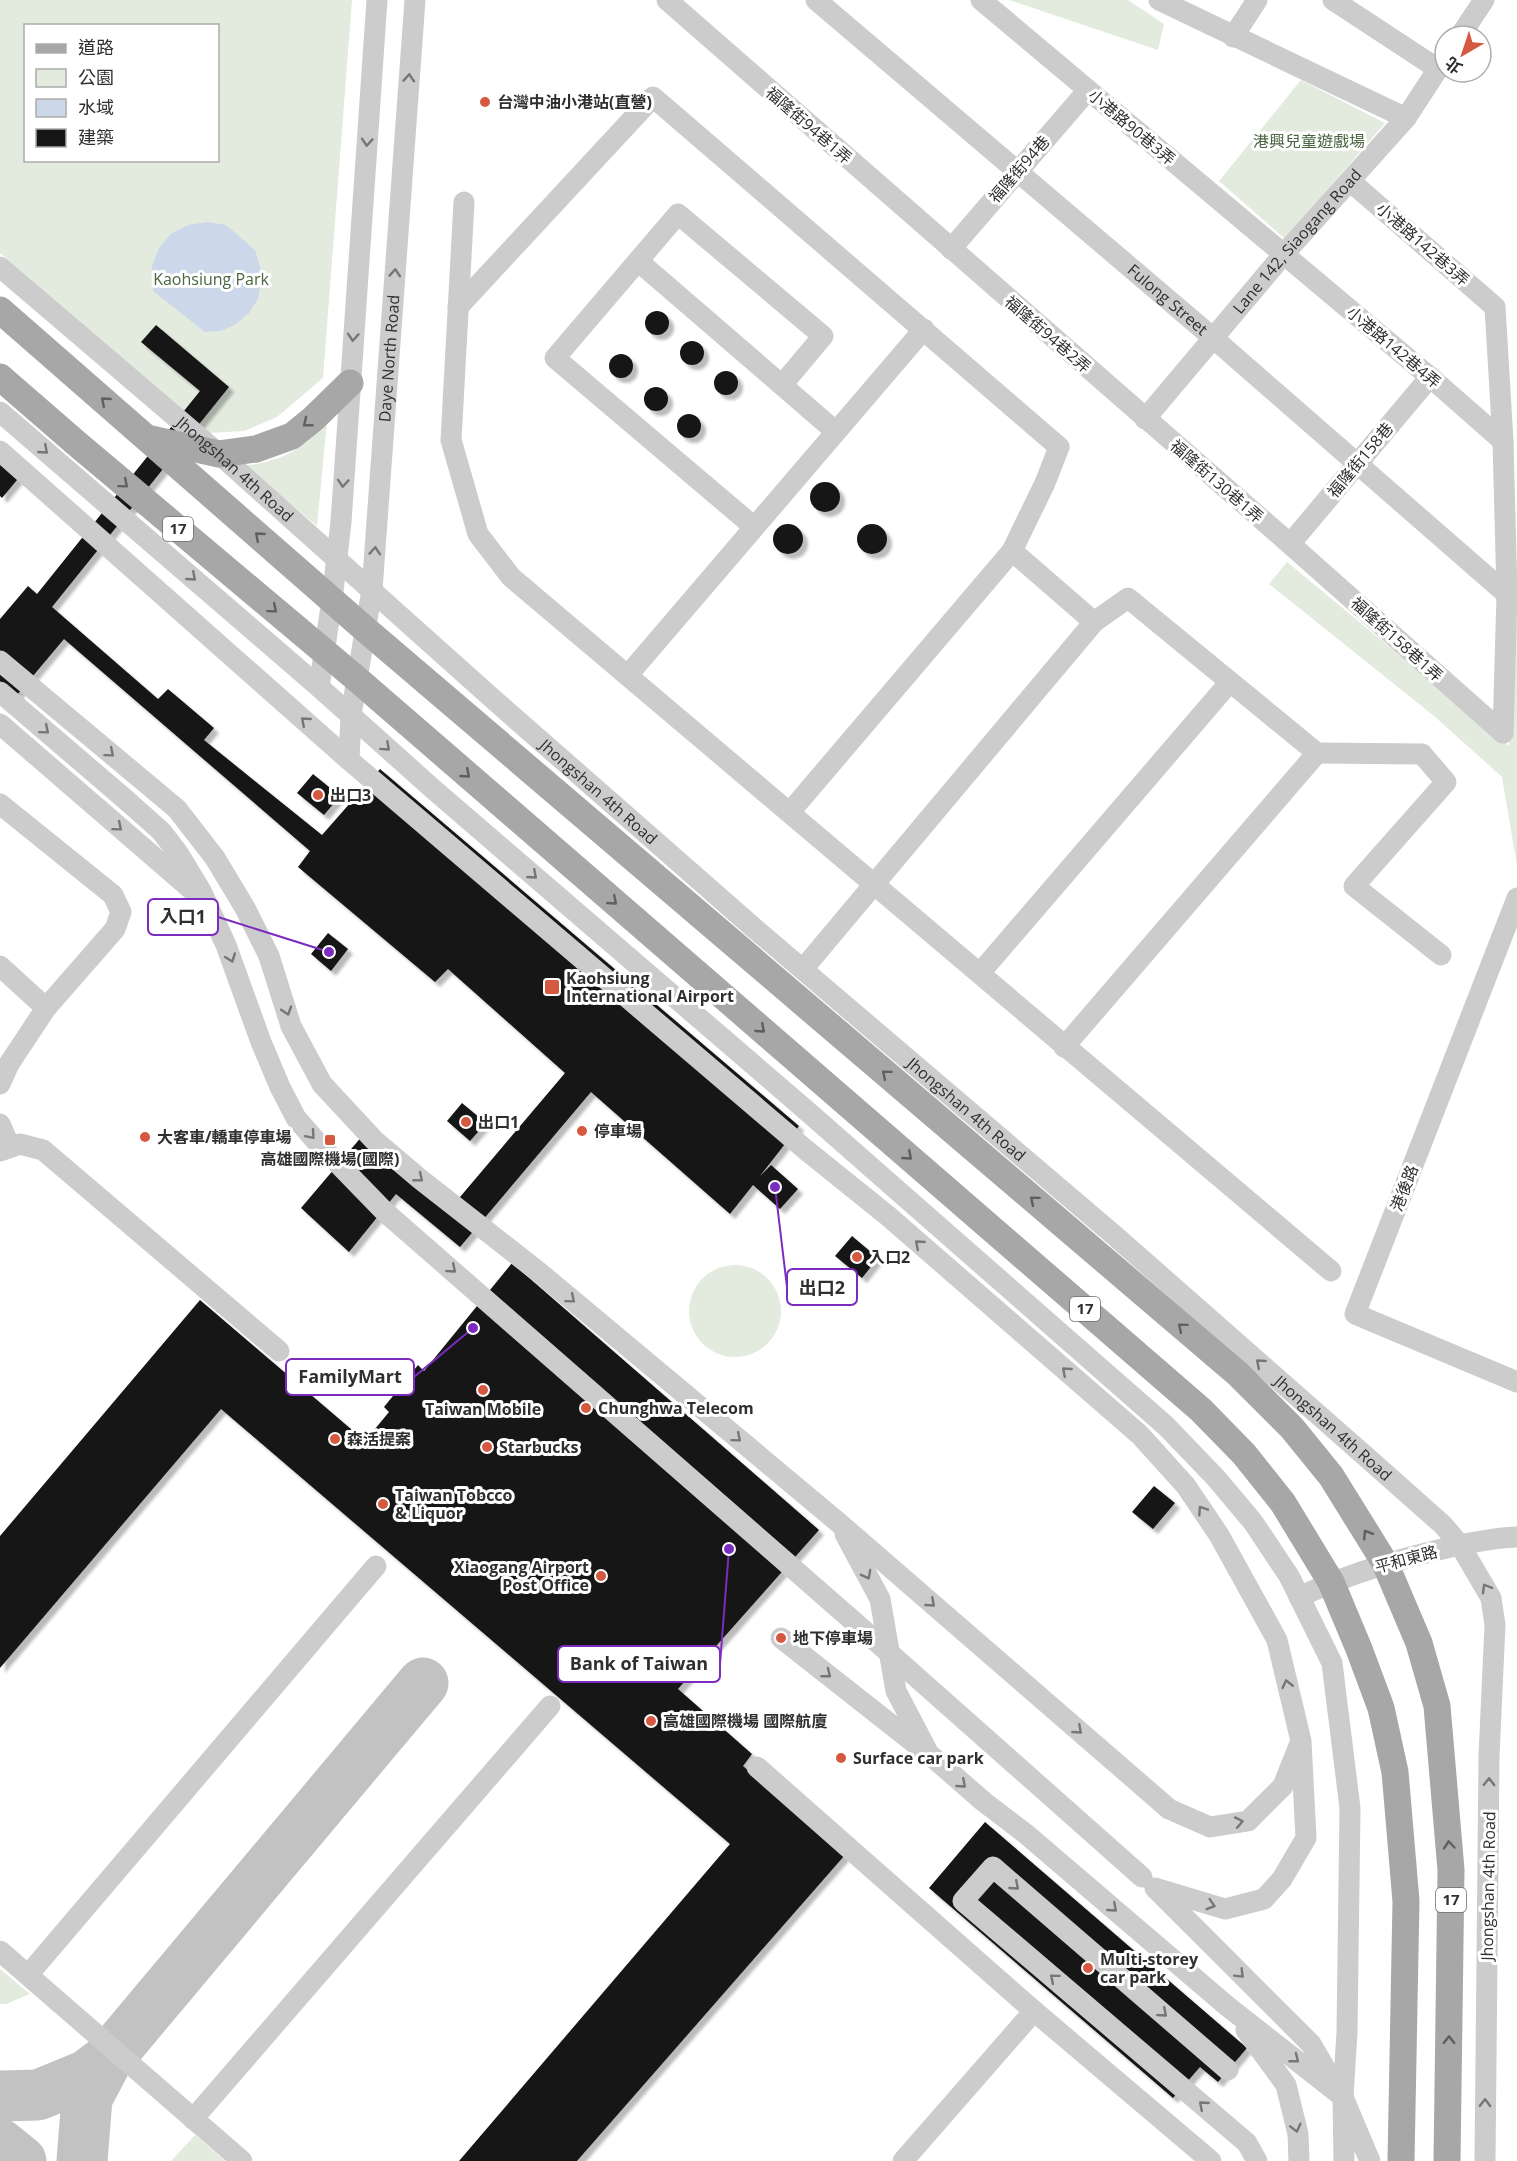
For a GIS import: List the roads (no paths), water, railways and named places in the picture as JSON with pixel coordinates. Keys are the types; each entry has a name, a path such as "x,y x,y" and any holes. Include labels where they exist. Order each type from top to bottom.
{"main road":[{"name":"Jhongshan 4th Road","path":"0,310 366,630 1238,1374 1292,1428 1331,1476 1385,1563 1419,1643 1437,1706 1451,1870 1448,2161"},
{"name":"17","path":"0,377 76,444 358,680 1201,1410 1244,1454 1282,1503 1331,1582 1381,1708 1395,1772 1406,1900 1401,2161"},
{"path":"149,439 219,454 256,449 292,436 350,383"}],"street":[{"path":"319,687 337,559 377,0"},
{"name":"Daye North Road","path":"349,760 351,715 372,590 415,0"},
{"name":"福隆街94巷1弄","path":"667,0 951,249"},
{"name":"Fulong Street","path":"816,0 1212,337 1512,598"},
{"name":"小港路90巷3弄","path":"981,0 1283,255"},
{"path":"1159,0 1406,118"},
{"path":"1233,37 1257,0"},
{"path":"1334,0 1433,59"},
{"path":"1468,24 1484,0"},
{"name":"Lane 142, Siaogang Road","path":"1145,419 1283,255 1406,118 1433,78"},
{"name":"福隆街94巷","path":"951,249 1088,90"},
{"path":"458,307 653,97 1059,447 1045,483 1012,551 790,812"},
{"name":"小港路142巷3弄","path":"1350,181 1495,307 1503,441"},
{"path":"464,202 451,441 478,534 511,577 1331,1271"},
{"path":"753,526 555,358 678,214 824,336 782,385"},
{"name":"福隆街94巷2弄","path":"951,249 1145,419"},
{"name":"小港路142巷4弄","path":"1283,255 1503,441"},
{"path":"638,261 835,431"},
{"name":"Jhongshan 4th Road","path":"0,267 219,454 511,715 803,969 1203,1313 1443,1525 1460,1545 1491,1598 1495,1625 1489,1756 1485,2161"},
{"path":"628,675 753,526 924,329"},
{"name":"福隆街158巷","path":"1290,544 1430,377"},
{"path":"0,411 1166,1426 1216,1478 1253,1522 1289,1576 1332,1663 1350,1808 1347,2032 1343,2097 1344,2161"},
{"name":"福隆街130巷1弄","path":"1145,419 1290,544"},
{"path":"1503,441 1512,598"},
{"path":"0,451 349,760 806,1150 888,1216 1140,1435 1186,1486 1213,1526 1277,1640 1301,1741 1306,1838 1282,1879 1264,1899 1225,1909 1148,1882"},
{"name":"福隆街158巷1弄","path":"1290,544 1503,734 1512,598"},
{"path":"1012,551 1094,622"},
{"path":"803,969 1094,622 1128,598 1317,753 1422,754 1446,782 1354,886 1441,955"},
{"path":"0,662 177,808 215,858 245,908 269,956 291,1026 322,1084 374,1140 540,1273 839,1523 1169,1809 1210,1827 1248,1821 1283,1786 1301,1741"},
{"path":"980,974 1229,683"},
{"path":"0,692 161,831 178,853 201,891 226,945 280,1088 296,1118 316,1141 385,1212 879,1643 1148,1882 1311,2044 1343,2097 1370,2161"},
{"path":"0,724 216,911"},
{"path":"1064,1047 1317,753"},
{"path":"0,804 113,895 121,912 116,930 46,1008 9,1064 0,1084"},
{"name":"港後路","path":"1517,898 1355,1314 1517,1382"},
{"path":"0,966 46,1008"},
{"path":"0,1124 5,1149 20,1144 43,1150 279,1351"},
{"path":"839,1523 880,1599 896,1691 929,1754"},
{"name":"平和東路","path":"1299,1597 1331,1582 1385,1563 1460,1545 1517,1537"},
{"path":"28,1975 376,1566"},
{"path":"781,1638 929,1754 1227,2006 1343,2097"},
{"path":"194,2119 550,1706"},
{"path":"757,1767 1034,2011 1211,2161"},
{"path":"1228,2070 993,1867 963,1901 1252,2152"},
{"path":"0,1951 242,2161"},
{"path":"1227,2006 1286,2085 1298,2134 1299,2161"},
{"path":"903,2161 1034,2011"}],"water":[{"path":"207,222 226,225 255,250 260,266 261,282 258,299 249,313 236,324 221,331 205,332 153,291 152,266 159,248 171,234 188,225"}],"place":[{"name":"台灣中油小港站(直營)","path":"485,102"},
{"name":"出口3","path":"318,795"},
{"name":"入口1","path":"329,952"},
{"name":"Kaohsiung International Airport","path":"552,987"},
{"name":"出口1","path":"466,1122"},
{"name":"停車場","path":"582,1131"},
{"name":"大客車/轎車停車場","path":"145,1137"},
{"name":"高雄國際機場(國際)","path":"330,1140"},
{"name":"出口2","path":"775,1187"},
{"name":"入口2","path":"857,1257"},
{"name":"FamilyMart","path":"473,1328"},
{"name":"Taiwan Mobile","path":"483,1390"},
{"name":"Chunghwa Telecom","path":"586,1408"},
{"name":"森活提案","path":"335,1439"},
{"name":"Starbucks","path":"487,1447"},
{"name":"Taiwan Tobcco & Liquor","path":"383,1504"},
{"name":"Bank of Taiwan","path":"729,1549"},
{"name":"Xiaogang Airport Post Office","path":"601,1576"},
{"name":"地下停車場","path":"781,1638"},
{"name":"高雄國際機場 國際航廈","path":"651,1721"},
{"name":"Surface car park","path":"841,1758"},
{"name":"Multi-storey car park","path":"1088,1968"}],"park label":[{"name":"港興兒童遊戲場","path":"1309,141"},
{"name":"Kaohsiung Park","path":"211,279"}]}
